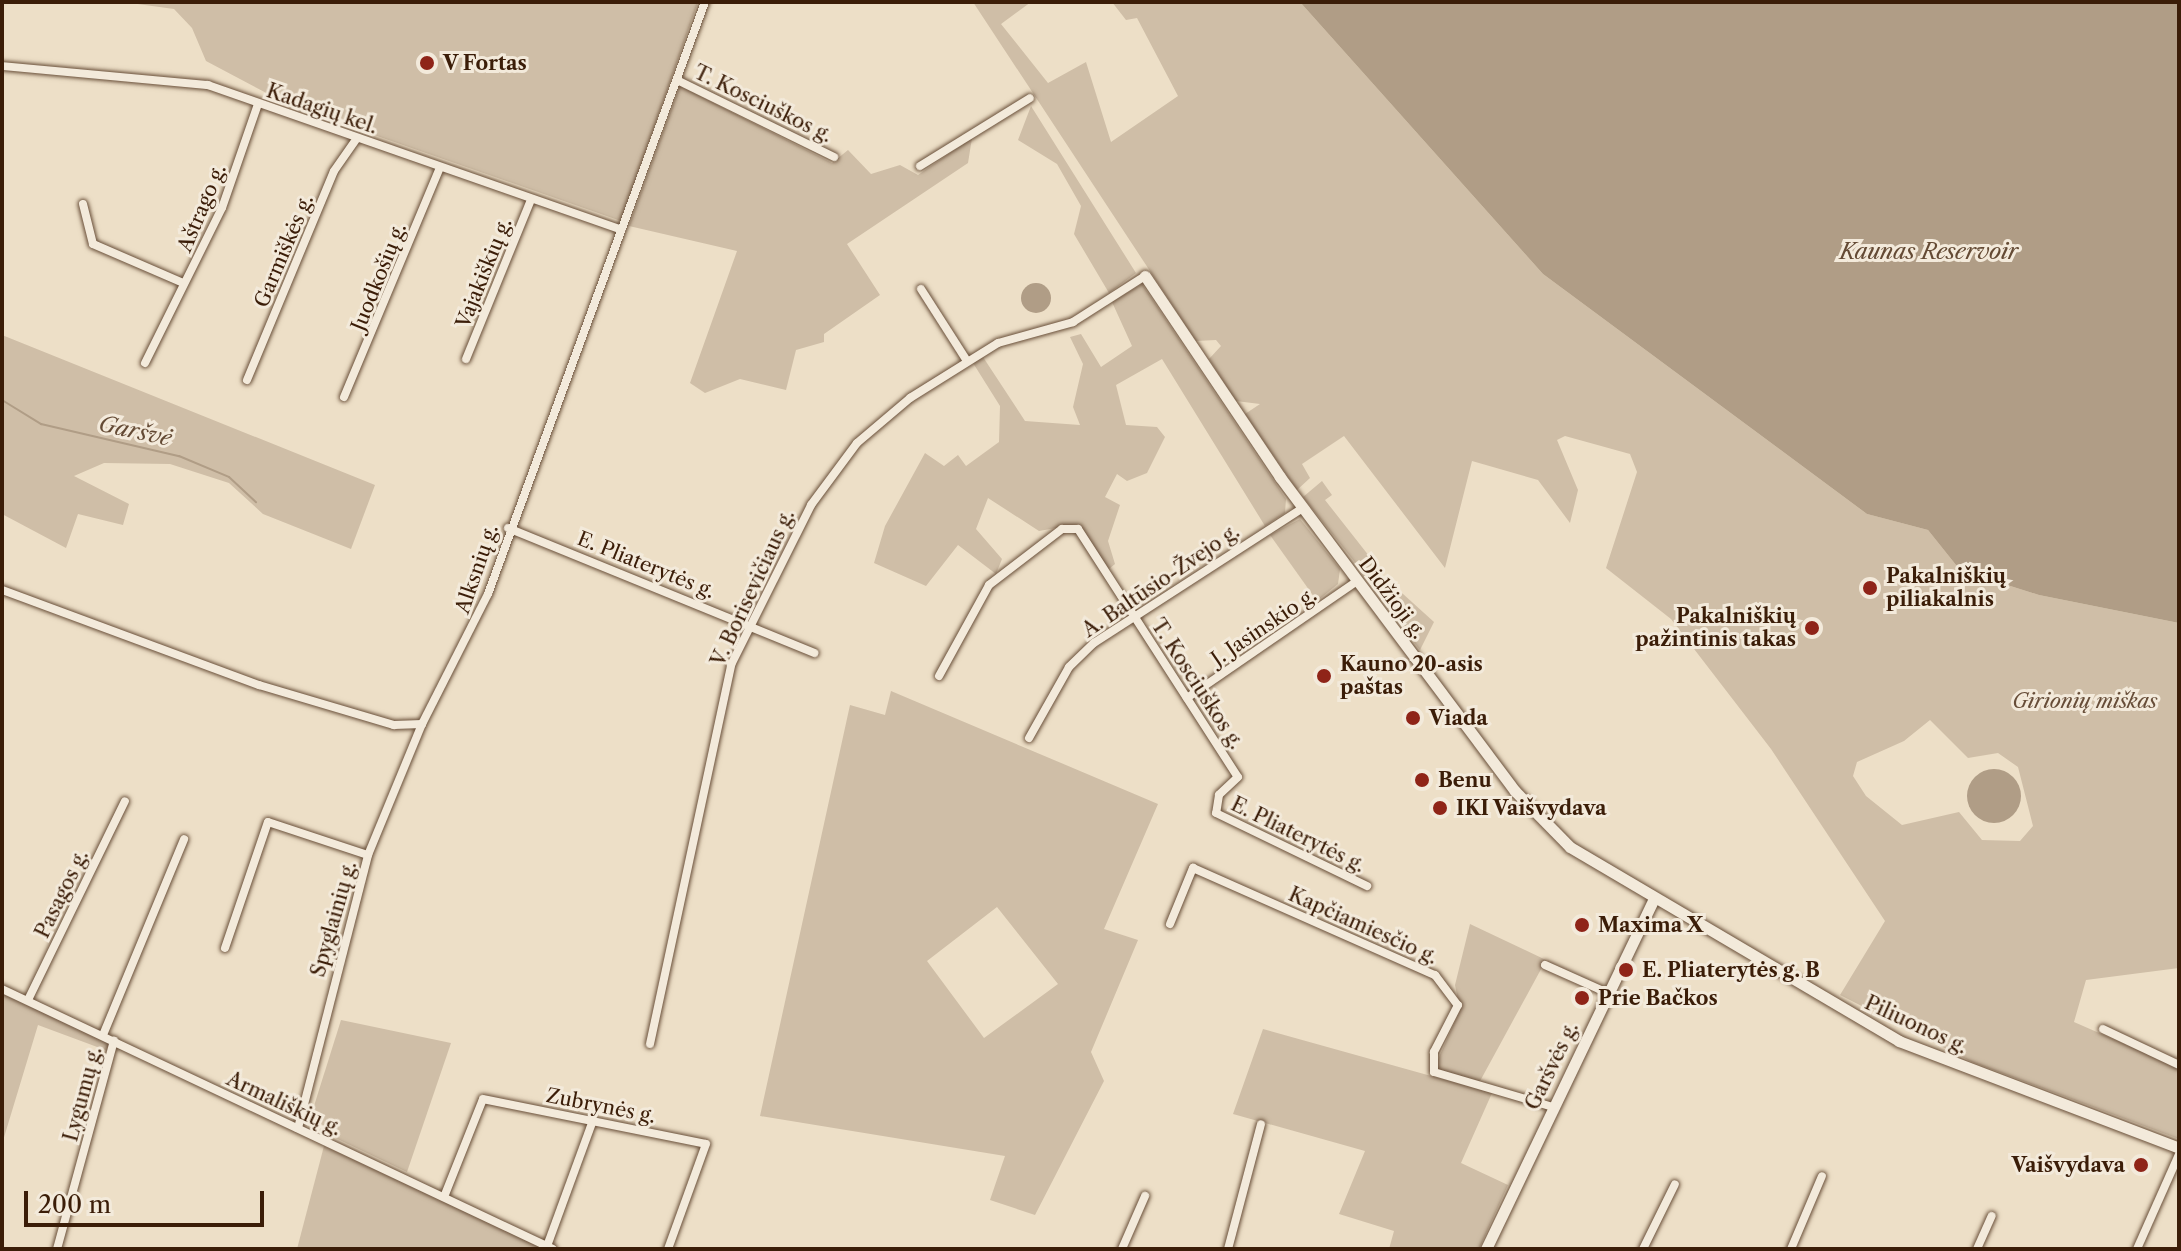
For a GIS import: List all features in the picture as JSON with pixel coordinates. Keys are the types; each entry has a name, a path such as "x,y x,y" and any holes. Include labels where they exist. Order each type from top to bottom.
{"main road":[{"name":"Didžioji g.","path":"1145,276 1303,508 1538,817 1581,855 1653,900"},
{"name":"Garšvės g.","path":"1486,1249 1653,900"},
{"name":"Piliuonos g.","path":"1653,900 1907,1045 2179,1148"}],"street":[{"name":"Alksnių g.","path":"422,724 463,654 705,2"},
{"name":"Kadagių kel.","path":"2,66 191,82 621,230"},
{"name":"T. Kosciuškos g.","path":"677,80 834,157"},
{"path":"920,166 1030,98"},
{"name":"Aštrago g.","path":"145,363 222,208 258,104"},
{"name":"Garmiškės g.","path":"247,380 334,171 357,138"},
{"name":"Juodkošių g.","path":"344,397 440,167"},
{"name":"Vajakiškių g.","path":"466,359 531,200"},
{"path":"83,204 93,244 183,283"},
{"name":"V. Borisevičiaus g.","path":"650,1044 731,665 788,543 847,455 897,407 998,343 1073,322 1145,276"},
{"path":"921,289 967,361"},
{"name":"A. Baltūsio-Žvejo g.","path":"1029,738 1069,667 1134,615 1303,508"},
{"name":"E. Pliaterytės g.","path":"508,528 815,653"},
{"name":"T. Kosciuškos g.","path":"939,676 989,585 1062,529 1078,529 1238,777 1219,795 1216,813"},
{"name":"J. Jasinskio g.","path":"1187,698 1357,581"},
{"path":"2,590 259,685 394,725 422,724"},
{"name":"Spyglainių g.","path":"298,1128 368,855 422,724"},
{"name":"Pasagos g.","path":"28,1000 125,801"},
{"name":"E. Pliaterytės g.","path":"1216,813 1367,886"},
{"path":"225,948 268,822 368,855"},
{"path":"103,1035 184,839"},
{"name":"Kapčiamiesčio g.","path":"1170,924 1193,868 1435,975 1458,1005 1434,1052 1434,1072 1553,1107"},
{"path":"1545,965 1608,993"},
{"name":"Armališkių g.","path":"2,989 550,1248"},
{"path":"2103,1029 2179,1065"},
{"name":"Lygumų g.","path":"57,1249 114,1041"},
{"name":"Zubrynės g.","path":"444,1197 483,1099 706,1144 668,1249"},
{"path":"550,1248 593,1120"},
{"path":"1228,1249 1261,1124"},
{"path":"2137,1249 2179,1154"},
{"path":"1791,1249 1822,1176"},
{"path":"1643,1249 1675,1184"},
{"path":"1122,1249 1145,1196"},
{"path":"1977,1249 1992,1216"}],"green space":[{"path":"123,2 698,2 621,221 291,106 206,61 192,28 174,9"},
{"name":"Girionių miškas","path":"973,2 1031,2 1001,24 1048,83 1086,62 1111,142 1178,96 1137,18 1126,20 1112,2 1300,2 1543,274 1867,514 1928,530 1960,570 2039,595 2179,623 2179,968 2086,980 2074,1022 2179,1068 2179,1139 1972,1062 1840,995 1885,921 1771,749 1671,619 1606,568 1637,472 1630,454 1565,436 1557,440 1578,490 1570,523 1538,480 1472,461 1445,568 1344,436 1302,464 1310,478 1297,490 1245,414 1260,404 1236,401 1209,359 1221,346 1216,340 1196,341","holes":["1930,720 1968,758 1998,753 2018,767 2033,826 2020,841 1982,840 1959,812 1902,825 1866,796 1853,776 1857,762 1904,741"]},
{"path":"680,86 832,163 848,150 871,174 900,165 918,175 972,138 968,163 847,244 880,295 824,334 824,342 796,350 786,390 740,379 705,393 690,383 737,251 629,226"},
{"path":"1031,106 1136,273 1109,293 1074,234 1081,206 1057,164 1018,140"},
{"path":"1142,284 1286,499 1285,513 1265,526 1162,359 1116,385 1126,425 1157,427 1165,437 1147,473 1127,481 1117,474 1105,497 1120,505 1108,541 1115,564 1109,569 1078,524 1039,531 988,498 976,529 1002,559 996,574 958,545 926,586 874,563 885,526 925,453 944,466 958,455 966,466 999,442 1000,406 973,363 983,357 1025,421 1080,425 1073,407 1083,364 1070,337 1081,334 1101,367 1132,346 1112,302"},
{"path":"2,335 375,485 351,549 263,514 229,483 170,464 104,463 74,476 129,504 123,525 78,514 66,548 2,514"},
{"path":"1322,481 1332,495 1325,500 1373,561 1369,580 1303,497"},
{"path":"1300,519 1340,569 1338,584 1317,601 1270,535"},
{"path":"1392,584 1434,622 1420,650 1374,590"},
{"path":"891,691 1158,804 1104,929 1138,940 1091,1052 1104,1081 1035,1215 990,1200 1005,1156 760,1116 850,705 885,715","holes":["997,907 1058,984 984,1038 927,961"]},
{"path":"1470,924 1546,960 1479,1083 1441,1074 1436,1064 1460,1010 1455,985"},
{"path":"2,994 111,1043 108,1051 38,1025 2,1144"},
{"path":"341,1020 451,1043 407,1172 308,1125"},
{"path":"1263,1029 1492,1093 1461,1163 1508,1185 1479,1249 1389,1249 1394,1231 1339,1214 1365,1151 1233,1114"},
{"path":"324,1146 545,1249 297,1249"}],"water":[{"name":"Kaunas Reservoir","path":"1300,2 2179,2 2179,623 2039,595 1960,570 1928,530 1867,514 1543,274"},
{"path":"1036,283 1047,287 1051,298 1047,309 1036,313 1025,309 1021,298 1025,287"},
{"path":"1994,769 2013,777 2021,796 2013,815 1994,823 1975,815 1967,796 1975,777"}],"waterway":[{"name":"Garšvė","path":"2,400 41,424 179,456 229,477 256,502"}],"place":[{"name":"V Fortas","path":"427,63"},
{"name":"Pakalniškių piliakalnis","path":"1870,588"},
{"name":"Pakalniškių pažintinis takas","path":"1812,628"},
{"name":"Kauno 20-asis paštas","path":"1324,676"},
{"name":"Viada","path":"1413,718"},
{"name":"Benu","path":"1422,780"},
{"name":"IKI Vaišvydava","path":"1440,808"},
{"name":"Maxima X","path":"1582,925"},
{"name":"E. Pliaterytės g. B","path":"1626,970"},
{"name":"Prie Bačkos","path":"1582,998"},
{"name":"Vaišvydava","path":"2141,1165"}]}
